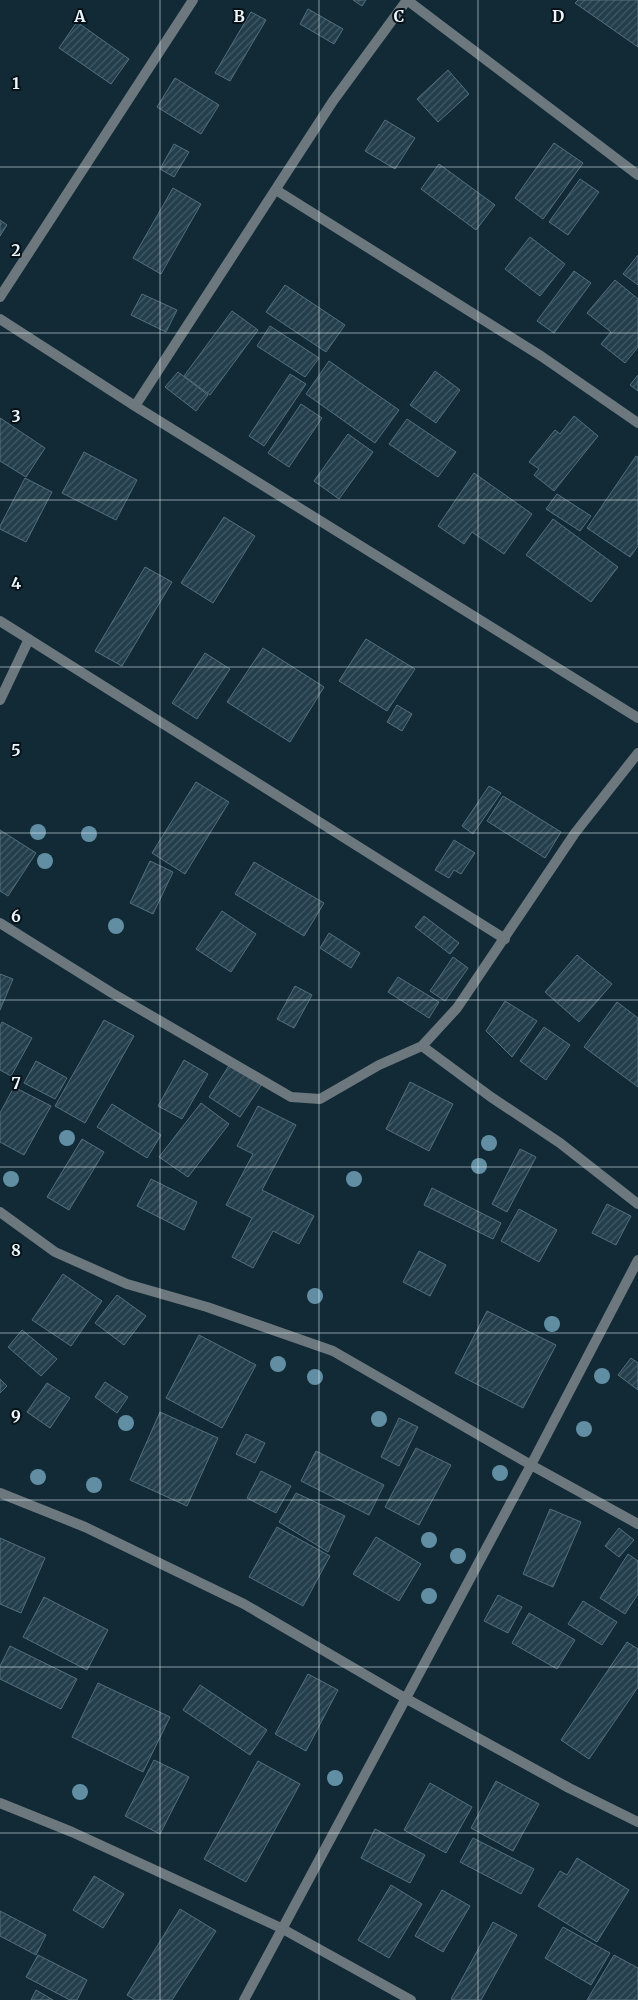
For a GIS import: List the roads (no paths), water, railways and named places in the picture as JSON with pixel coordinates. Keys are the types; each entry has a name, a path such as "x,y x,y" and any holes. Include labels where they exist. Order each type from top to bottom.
{"street":[{"path":"0,297 193,0"},
{"path":"135,406 333,101 407,0 638,175"},
{"path":"276,190 541,356 638,423"},
{"path":"0,319 135,406 638,718"},
{"path":"0,621 505,938"},
{"path":"0,700 29,639"},
{"path":"0,922 112,993 291,1097 320,1099 379,1065 422,1046 457,1008 575,833 638,753"},
{"path":"422,1046 560,1143 638,1204"},
{"path":"0,1212 55,1252 127,1284 207,1307 333,1351 638,1524"},
{"path":"244,2000 531,1465 638,1260"},
{"path":"0,1493 85,1527 244,1604 405,1698 569,1788 638,1822"},
{"path":"0,1803 72,1832 281,1928 412,2000"}]}
